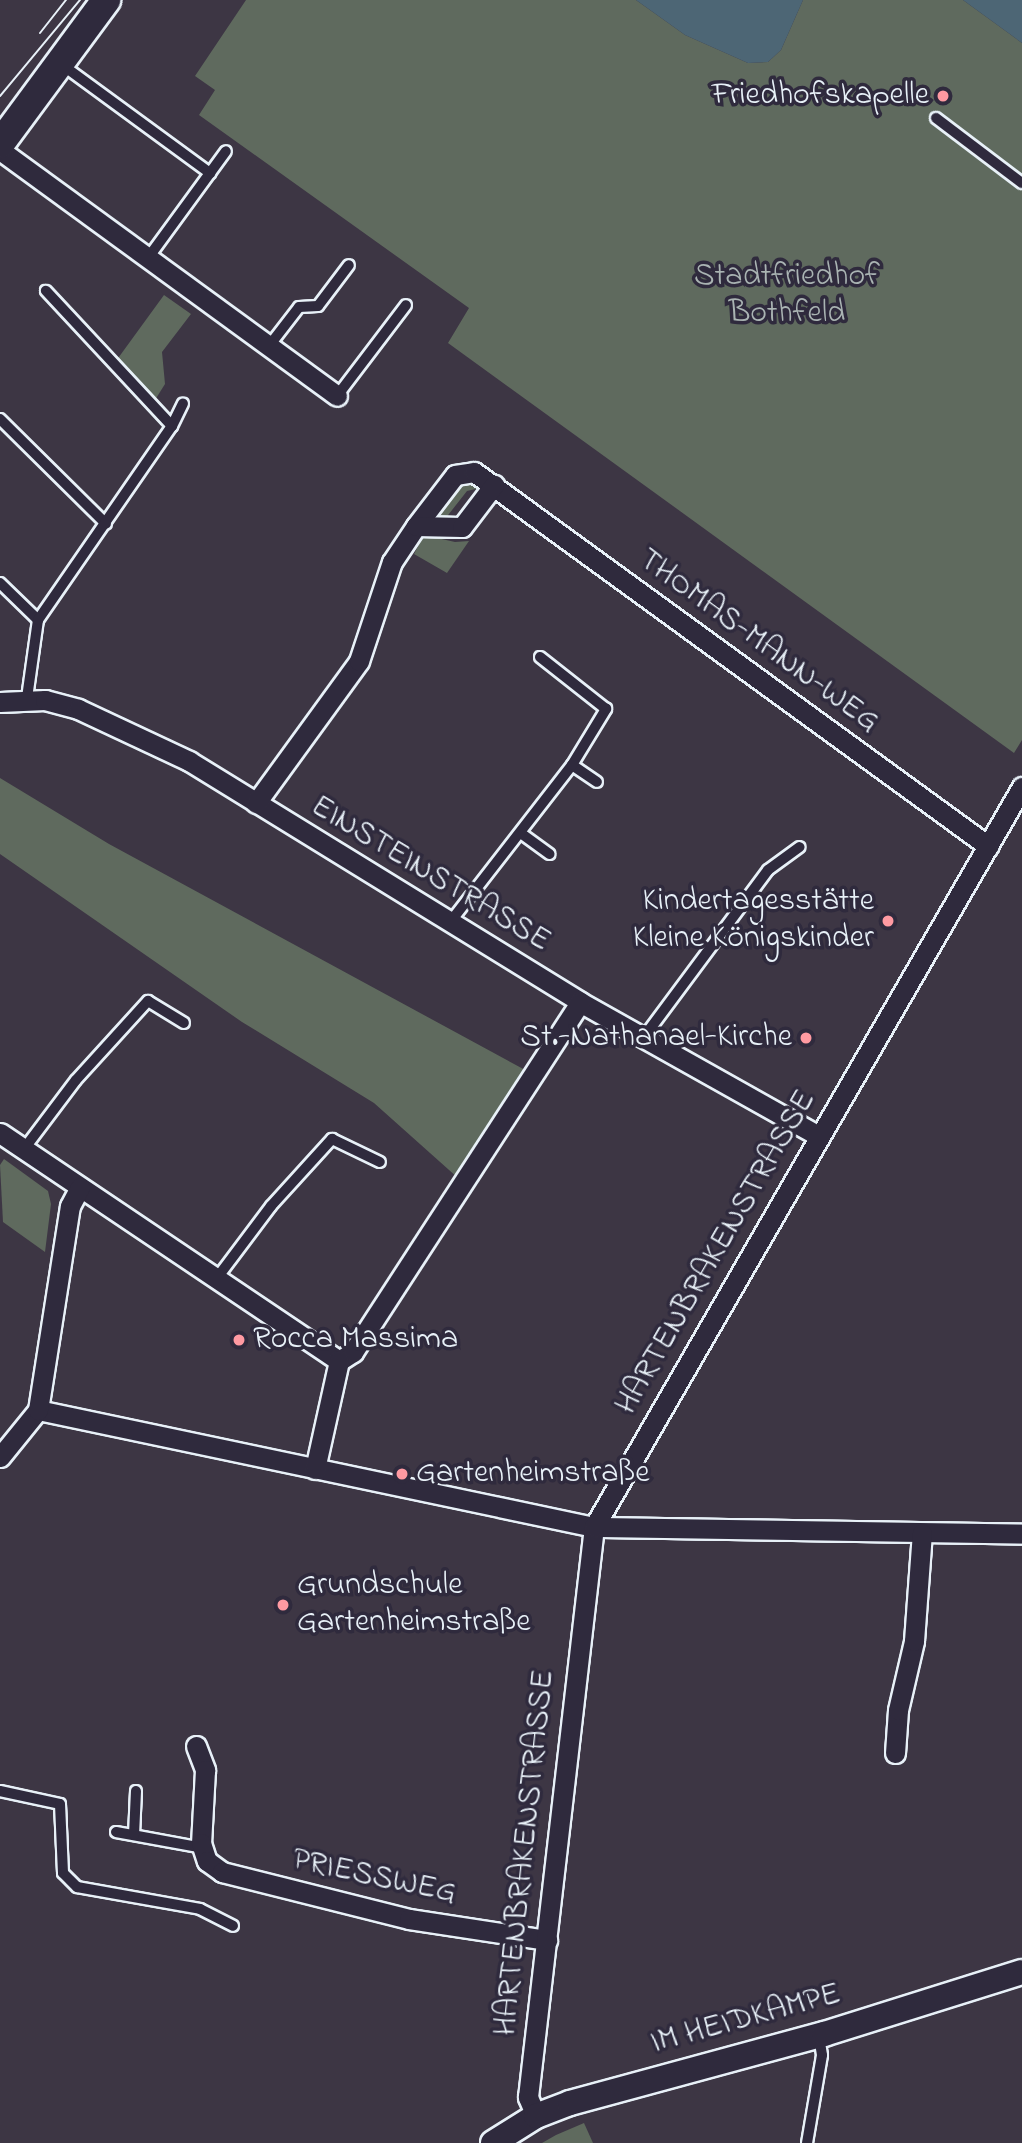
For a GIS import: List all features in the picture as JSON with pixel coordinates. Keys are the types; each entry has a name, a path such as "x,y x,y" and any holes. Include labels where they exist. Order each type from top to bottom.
{"main road":[{"path":"0,144 106,0"}],"street":[{"path":"0,150 337,396"},
{"name":"THOMAS-MANN-WEG","path":"256,803 359,661 392,562 455,475 474,472 988,846"},
{"path":"416,526 462,527 494,485"},
{"name":"EINSTEINSTRASSE","path":"0,702 27,698 78,709 118,726 256,803 580,1002 819,1136"},
{"name":"HARTENBRAKENSTRASSE","path":"536,2116 528,2097 594,1527 1022,787"},
{"path":"315,1469 339,1361 353,1352 580,1002"},
{"path":"0,1133 339,1361"},
{"path":"0,1457 38,1410 70,1206 80,1186"},
{"path":"38,1410 594,1527 1022,1534"},
{"path":"895,1753 898,1710 914,1642 922,1533"},
{"path":"196,1746 205,1770 203,1848"},
{"name":"PRIESSWEG","path":"203,1848 207,1861 222,1872 304,1895 409,1919 547,1940"},
{"name":"IM HEIDKAMPE","path":"493,2143 536,2116 607,2092 819,2036 1022,1972"}],"lane":[{"path":"60,63 210,173"},
{"path":"936,118 1022,183"},
{"path":"148,258 226,151"},
{"path":"269,346 299,307 318,306 349,265"},
{"path":"46,292 172,426"},
{"path":"337,396 406,305"},
{"path":"27,698 37,620 172,426 183,403"},
{"path":"0,419 106,524"},
{"path":"0,583 37,620"},
{"path":"451,921 522,834 572,765 606,709 540,657"},
{"path":"572,765 597,782"},
{"path":"522,834 550,854"},
{"path":"644,1037 768,870 800,847"},
{"path":"24,1149 76,1080 148,1001 184,1023"},
{"path":"217,1278 271,1206 332,1139 380,1162"},
{"path":"0,1791 60,1804 63,1873 77,1887 200,1909 233,1926"},
{"path":"134,1835 136,1791"},
{"path":"116,1832 203,1848"},
{"path":"807,2143 822,2056 819,2036"}],"green space":[{"name":"Stadtfriedhof Bothfeld","path":"246,0 636,0 685,35 748,63 768,62 781,50 803,0 963,0 1022,43 1022,740 1014,753 448,343 469,308 199,115 215,90 195,76"},
{"path":"164,295 191,314 162,352 165,384 155,400 116,361"},
{"path":"470,482 480,488 467,491 445,519 433,517 460,486"},
{"path":"424,535 455,542 469,541 447,573 414,554"},
{"path":"0,778 109,844 527,1071 458,1178 374,1103 242,1022 0,854"},
{"path":"4,1159 48,1191 51,1204 45,1252 3,1222 0,1165"},
{"path":"584,2123 593,2143 542,2143 556,2135"}],"water":[{"path":"636,0 803,0 781,50 768,62 748,63 685,35"},
{"path":"963,0 1022,0 1022,43"}],"tram line":[{"path":"40,33 66,0"},
{"path":"0,96 80,0"}],"place":[{"name":"Friedhofskapelle","path":"943,96"},
{"name":"Kindertagesstätte Kleine Königskinder","path":"888,921"},
{"name":"St.-Nathanael-Kirche","path":"806,1038"},
{"name":"Rocca Massima","path":"239,1340"},
{"name":"Gartenheimstraße","path":"402,1474"},
{"name":"Grundschule Gartenheimstraße","path":"283,1605"}]}
